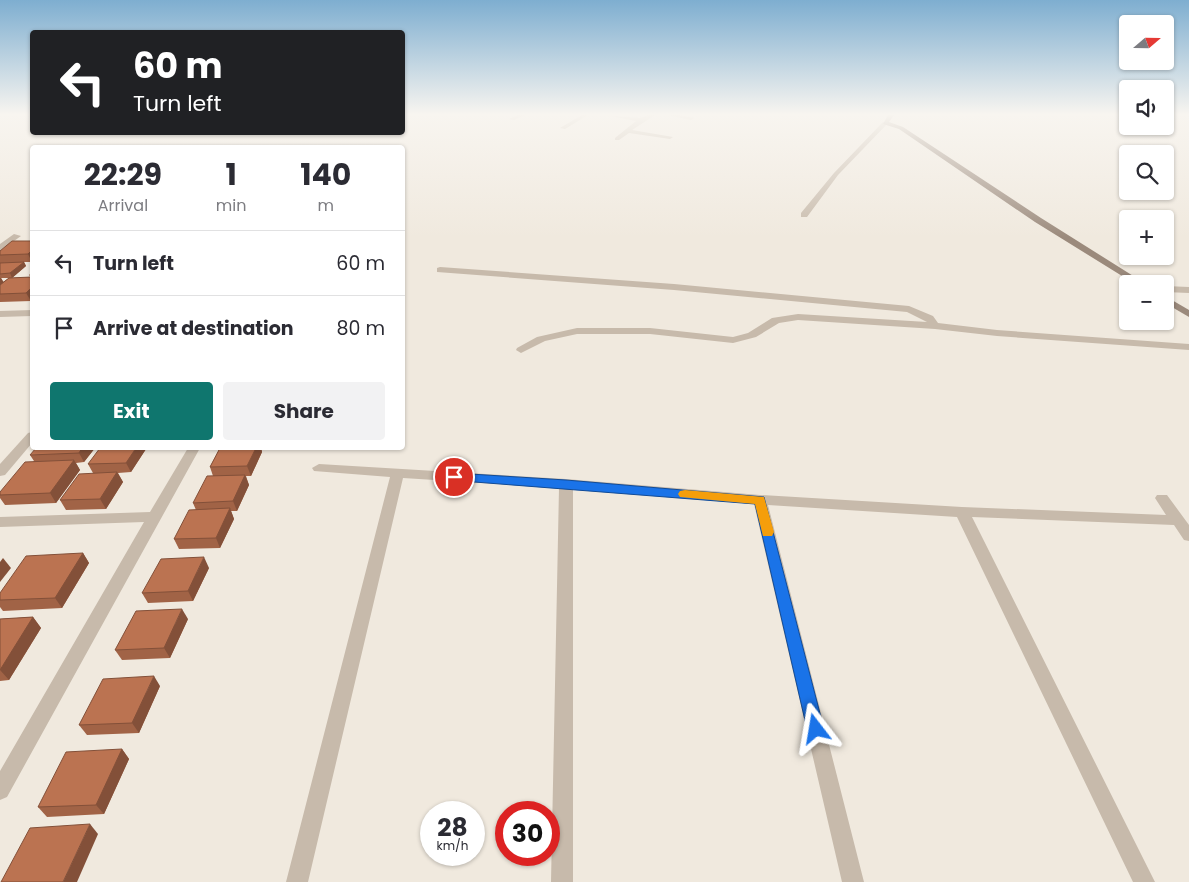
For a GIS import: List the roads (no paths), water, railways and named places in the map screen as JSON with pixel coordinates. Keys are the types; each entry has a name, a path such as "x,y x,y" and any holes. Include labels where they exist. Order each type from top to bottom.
{"street":[{"path":"804,215 836,174 853,156"},
{"path":"943,156 1038,220 1127,275"},
{"path":"0,248 17,236"},
{"path":"440,270 664,285 909,309 929,318 935,326"},
{"path":"1174,289 1189,290"},
{"path":"1174,304 1189,314"},
{"path":"2,316 30,313"},
{"path":"522,350 557,334 577,331 650,331 733,340 752,335 776,320 798,317 935,326 997,333 1189,347"},
{"path":"0,472 30,438"},
{"path":"0,790 193,450"},
{"path":"319,468 566,484 760,500 962,512 1177,520"},
{"path":"297,882 397,474"},
{"path":"562,882 566,484"},
{"path":"1162,498 1189,536"},
{"path":"760,500 853,882"},
{"path":"962,512 1144,882"},
{"path":"0,522 155,517"}]}
